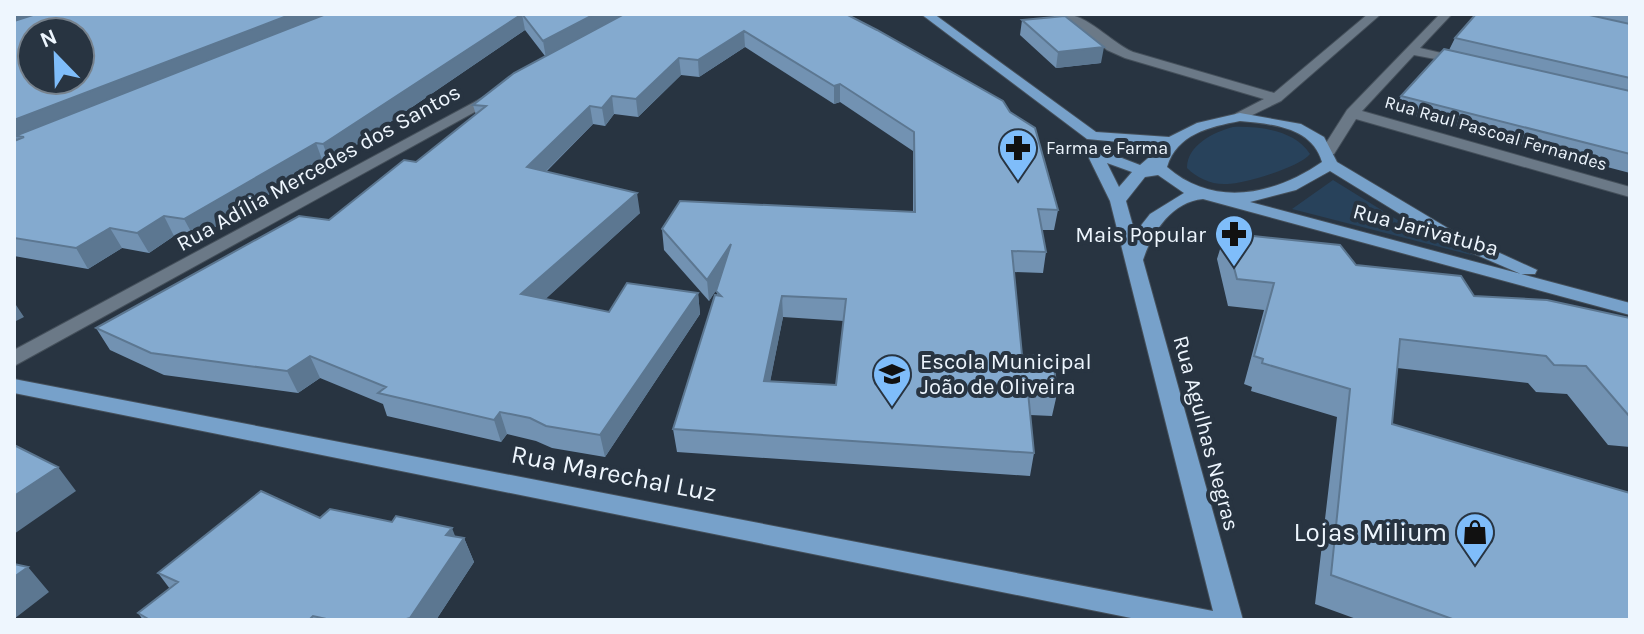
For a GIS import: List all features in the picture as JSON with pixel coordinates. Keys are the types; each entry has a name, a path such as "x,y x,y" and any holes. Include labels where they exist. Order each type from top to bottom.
{"main road":[{"path":"927,14 1092,136 1167,147"},
{"path":"1118,201 1167,147 1209,123 1240,117"},
{"name":"Rua Jarivatuba","path":"1240,117 1287,124 1312,134 1330,158 1450,237 1514,265 1630,307"},
{"path":"1092,136 1095,153 1168,179"},
{"path":"1167,147 1159,168 1168,179"},
{"name":"Rua Agulhas Negras","path":"1095,153 1118,201 1229,620"},
{"path":"1134,260 1142,232 1151,221 1203,194 1261,196 1290,188 1316,175 1330,158"},
{"name":"Rua Jarivatuba","path":"1168,179 1203,194 1630,307"},
{"name":"Rua Marechal Luz","path":"14,386 1203,620"}],"street":[{"path":"1069,14 1111,47 1129,55 1276,98"},
{"path":"1240,117 1276,98 1375,14"},
{"path":"1330,158 1352,113 1446,14"},
{"path":"1411,50 1484,67"},
{"name":"Rua Adília Mercedes dos Santos","path":"14,359 517,83"},
{"name":"Rua Raul Pascoal Fernandes","path":"1352,113 1630,192"}],"shaded area":[{"path":"1233,127 1276,131 1295,140 1310,154 1284,169 1235,183 1210,182 1187,168 1188,160 1197,146 1210,136"},
{"path":"1333,180 1409,227 1475,256 1292,209"}],"building":[{"path":"36,14 292,14 96,89 96,16 30,16"},
{"path":"326,14 522,14 323,144 316,143 184,219 164,216 137,233 110,228 76,248 14,238 14,141 24,137 15,136"},
{"path":"522,14 595,14 543,41"},
{"path":"624,14 846,14 1003,101 1010,112 1035,128 1058,210 1038,209 1046,252 1012,251 1022,355 1053,357 1057,394 1028,392 1034,453 673,429 715,295 721,296 716,291 731,244 707,280 662,229 680,201 915,212 914,132 840,84 834,86 744,31 698,60 679,58 636,99 612,96 602,108 590,106 527,167 637,193 521,294 609,312 627,283 698,293 600,435 546,426 530,418 500,412 494,420 378,393 386,387 310,356 287,371 151,353 96,328 299,216 329,220 404,160 416,162 486,106 473,105 514,73","holes":["782,296 846,299 836,385 764,381"]},
{"path":"1476,14 1585,14 1630,24 1630,78 1455,38"},
{"path":"1065,16 1104,47 1058,52 1022,20"},
{"path":"16,20 16,96 77,96 14,120"},
{"path":"1444,49 1630,91 1630,154 1401,96"},
{"path":"1225,233 1340,245 1356,265 1461,276 1474,296 1547,300 1630,318 1630,417 1586,366 1554,365 1546,356 1400,339 1392,424 1630,493 1630,620 1455,620 1331,575 1350,389 1262,363 1263,359 1254,356 1274,283 1237,279"},
{"path":"14,445 58,467 14,496"},
{"path":"261,491 320,518 330,509 392,522 396,516 452,528 446,535 464,538 410,618 403,620 331,620 313,616 309,620 150,620 138,613 178,582 158,573"},
{"path":"14,564 28,567 14,577"}],"place":[{"name":"Farma e Farma","path":"1018,182"},
{"name":"Mais Popular","path":"1234,268"},
{"name":"Escola Municipal João de Oliveira","path":"892,408"},
{"name":"Lojas Milium","path":"1475,566"}]}
